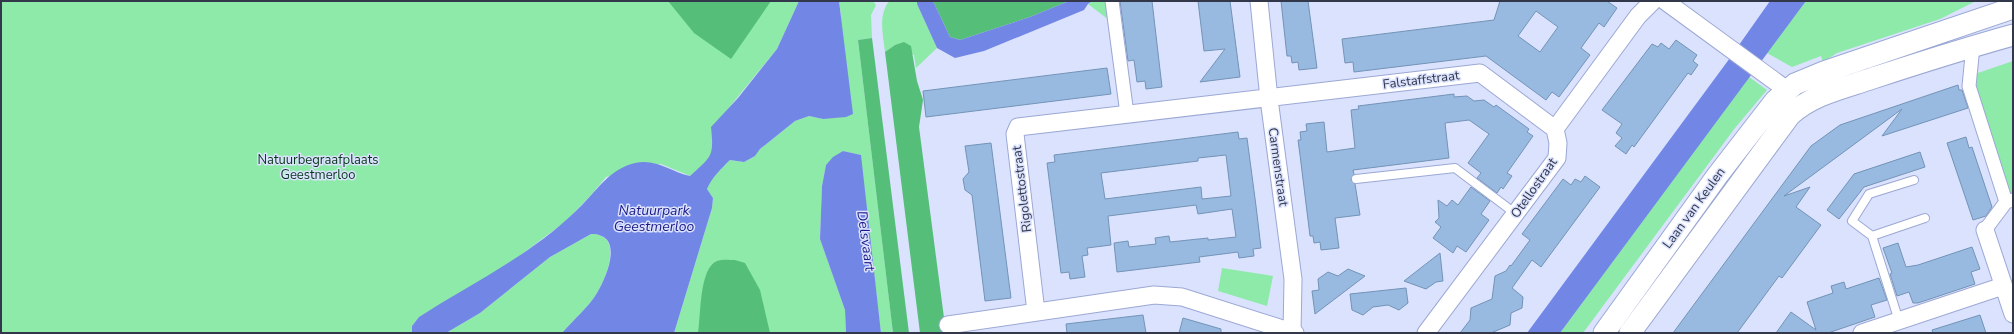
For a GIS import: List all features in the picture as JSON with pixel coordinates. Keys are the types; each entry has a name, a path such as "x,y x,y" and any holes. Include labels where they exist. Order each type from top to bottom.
{"street":[{"path":"1112,1 1127,114"},
{"name":"Carmenstraat","path":"1259,1 1269,99 1293,279 1293,333"},
{"path":"1555,129 1638,16 1653,1"},
{"path":"1665,1 1762,71 1787,90 1802,105"},
{"name":"Laan van Keulen","path":"1606,332 1717,176 1775,101 1787,90 1804,80 1824,72 2013,8"},
{"name":"Laan van Keulen","path":"1630,333 1790,116 1802,105 1820,96 1935,57 2013,35"},
{"path":"1972,56 1969,86 2010,201 1985,230 2013,314"},
{"name":"Falstaffstraat","path":"1269,99 1480,73 1555,129"},
{"name":"Rigolettostraat","path":"1036,312 1015,134 1018,127 1269,99"},
{"name":"Otellostraat","path":"1426,333 1557,158 1558,143 1555,129"},
{"path":"1862,333 2003,286"},
{"path":"948,325 1154,296 1182,297 1293,333"}],"lane":[{"path":"1356,179 1455,168 1516,214"},
{"path":"1899,321 1872,236 1852,221 1869,194 1914,180"},
{"path":"1872,236 1925,218"}],"green space":[{"name":"Natuurbegraafplaats Geestmerloo","path":"1,1 799,1 777,49 727,110 712,138 713,147 710,158 690,176 661,164 606,177 566,221 506,266 419,317 412,326 412,333 1,333"},
{"path":"668,1 771,1 731,59 694,33"},
{"path":"839,1 873,1 876,5 871,15 872,38 858,40 893,333 881,333 860,155 843,151 826,165 822,186 820,239 845,310 846,333 674,333 712,208 713,198 707,189 710,182 730,160 744,162 755,156 760,149 795,121 809,116 823,119 841,16"},
{"path":"889,1 917,1 937,48 916,68 914,55 895,45 885,52 882,19 883,13"},
{"path":"933,1 1069,1 1030,17 960,40 950,37"},
{"path":"1092,1 1106,1 1109,20 1088,4"},
{"path":"1806,1 1976,1 1940,19 1837,53 1823,62 1821,56 1792,67 1767,53"},
{"path":"872,38 909,333 893,333 858,40"},
{"path":"904,42 911,46 917,81 923,100 919,127 946,333 920,333 885,52 895,45"},
{"path":"2013,61 2013,196 2010,197 1972,75"},
{"path":"1749,77 1767,90 1735,128 1583,333 1560,333"},
{"path":"591,234 601,236 607,241 610,248 608,267 597,293 585,309 562,333 446,333 480,313 550,257"},
{"path":"735,260 745,263 760,290 770,333 698,333 704,282 711,265 717,261"},
{"path":"1222,268 1273,276 1267,306 1218,291"}],"water":[{"name":"Natuurpark Geestmerloo","path":"799,1 839,1 853,114 846,117 823,119 809,116 795,121 760,149 755,156 744,162 730,160 717,173 707,189 713,198 712,208 674,333 562,333 585,309 597,293 608,267 610,248 608,241 601,236 591,234 550,257 480,313 446,333 412,333 412,326 419,317 504,266 544,238 564,222 612,174 626,166 635,163 650,162 690,176 707,160 710,155 712,144 711,127 738,98 777,49"},
{"path":"917,1 933,1 950,37 960,40 1030,17 1069,1 1092,1 1084,10 984,51 955,58 937,48"},
{"path":"1770,1 1806,1 1560,333 1527,333 1727,62"},
{"name":"Delsvaart","path":"843,151 861,155 881,333 846,333 845,310 820,239 822,186 826,165 833,157"}],"building":[{"path":"1120,1 1152,1 1162,87 1146,89 1145,81 1137,82 1134,60 1128,61"},
{"path":"1198,1 1230,1 1240,77 1200,82 1225,49 1204,51"},
{"path":"1281,1 1308,1 1317,68 1299,70 1298,62 1292,63 1291,56 1287,56"},
{"path":"1500,1 1607,1 1617,8 1604,27 1599,23 1581,48 1590,55 1559,97 1552,92 1546,100 1486,56 1354,72 1353,62 1345,63 1342,39 1494,20","holes":["1536,11 1558,27 1540,52 1518,36"]},
{"path":"1676,40 1697,55 1693,61 1698,65 1691,75 1688,73 1634,147 1632,145 1626,154 1615,146 1622,138 1616,133 1622,124 1602,110 1652,44 1658,47 1661,43 1669,49"},
{"path":"1107,68 1111,94 926,117 923,91"},
{"path":"1958,85 1959,90 1962,90 1968,108 1882,136 1902,109 1784,196 1810,187 1796,207 1821,225 1782,278 1779,276 1737,333 1673,333 1811,146 1840,125"},
{"path":"1454,94 1454,97 1467,96 1474,101 1484,100 1494,107 1496,105 1529,129 1527,132 1533,136 1507,173 1512,176 1503,189 1501,187 1497,193 1477,178 1481,173 1468,163 1489,134 1469,120 1445,123 1449,158 1353,170 1354,174 1351,180 1355,184 1360,215 1335,218 1339,248 1321,250 1320,242 1314,243 1313,236 1310,236 1298,140 1301,140 1300,132 1307,131 1306,124 1324,122 1327,152 1355,148 1351,110 1359,109 1358,106"},
{"path":"1238,132 1239,139 1247,138 1261,248 1253,249 1254,256 1239,258 1238,252 1199,257 1200,262 1117,272 1114,243 1128,241 1129,247 1156,244 1155,238 1169,236 1170,242 1236,237 1232,209 1198,214 1196,205 1108,216 1111,245 1087,248 1088,255 1082,256 1085,277 1070,279 1069,272 1061,273 1047,163 1055,162 1054,155","holes":["1226,155 1231,196 1202,199 1201,187 1105,199 1101,173 1198,161 1198,158"]},
{"path":"1966,137 1969,148 1972,147 1992,207 1986,216 1973,220 1947,143"},
{"path":"991,143 1011,298 985,301 972,195 965,190 963,179 969,172 965,146"},
{"path":"1920,152 1925,167 1864,187 1839,219 1827,210 1854,174"},
{"path":"1585,176 1600,187 1541,267 1532,260 1512,288 1523,297 1522,308 1511,313 1510,325 1491,333 1460,333 1470,320 1471,308 1492,299 1495,276 1506,271 1510,265 1511,266 1530,240 1522,234 1563,179 1571,185 1575,179 1581,182"},
{"path":"1471,187 1490,201 1481,214 1489,220 1466,252 1457,246 1453,253 1433,238 1441,227 1435,222 1439,218 1438,200 1447,206 1452,200 1458,205"},
{"path":"1898,243 1906,267 1918,265 1972,247 1980,269 1971,272 1975,284 1918,303 1913,303 1909,292 1897,296 1890,274 1892,273 1883,248"},
{"path":"1440,253 1443,281 1436,282 1426,289 1404,281"},
{"path":"1348,269 1365,276 1315,314 1312,291 1319,290 1318,279 1328,272 1338,276"},
{"path":"1879,278 1887,300 1871,305 1875,317 1828,333 1776,333 1791,312 1816,330 1807,302 1833,293 1831,286 1844,282 1846,289"},
{"path":"1406,288 1408,303 1399,310 1388,305 1373,307 1363,315 1352,310 1350,294"},
{"path":"1143,315 1146,333 1067,333 1066,324"},
{"path":"1980,315 1986,333 1933,333 1932,330"},
{"path":"1183,318 1221,329 1221,333 1179,333"}]}
